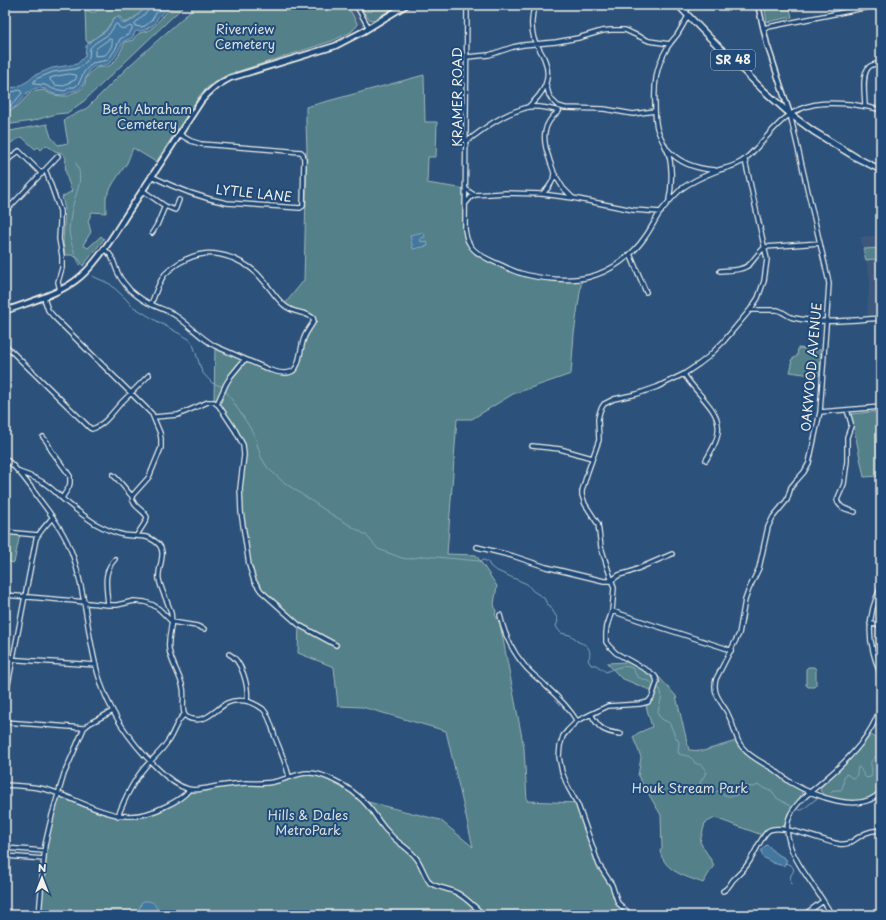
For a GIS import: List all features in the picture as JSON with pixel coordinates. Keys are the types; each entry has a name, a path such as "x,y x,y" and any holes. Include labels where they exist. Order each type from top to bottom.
{"main road":[{"path":"5,310 44,298 60,290 84,274 104,249 201,101 206,94 216,86 230,78 329,48 369,28 406,5"},
{"name":"SR 48","path":"678,5 686,15 790,114 813,131 857,158 881,170"}],"street":[{"path":"356,5 369,28"},
{"name":"KRAMER ROAD","path":"467,5 465,229 469,245 487,258 520,273 539,277 566,279 588,277 604,272 630,254"},
{"path":"535,5 532,17 534,37 547,66 547,89 550,98 556,104 564,108 604,109 633,114 655,111"},
{"path":"689,5 678,33 661,59 656,74 655,111 657,128 667,149 685,163 700,168 719,170"},
{"name":"OAKWOOD AVENUE","path":"758,5 767,44 790,114 828,278 826,321 820,412 809,463 804,472 791,487 787,500 773,517 768,527 759,568 745,600 739,634 716,679 715,690 717,697 725,708 730,719 739,744 758,761 790,781 810,792 839,801 862,802 874,798 881,791"},
{"path":"763,28 879,5"},
{"path":"467,57 490,55 523,45 568,40 604,31 617,30 630,32 649,41 670,44"},
{"path":"865,106 865,73 871,66 881,63"},
{"path":"466,142 492,122 528,107 538,98 546,84"},
{"path":"646,292 630,254 645,237 674,195 698,179 745,160 777,125 790,114 804,107 816,103 830,102 865,106 881,110"},
{"path":"528,107 558,111"},
{"path":"564,108 558,111 550,120 544,134 548,158 554,172 563,188 573,198"},
{"name":"LYTLE LANE","path":"151,176 187,191 222,202 300,208 303,206 304,159 303,154 300,152 201,144 191,141 179,134"},
{"path":"667,149 671,176 669,201"},
{"path":"5,166 9,159 19,152 42,174"},
{"path":"5,212 58,156"},
{"path":"631,915 618,903 612,885 599,865 578,805 568,787 559,757 560,746 565,734 577,721 608,706 640,704 647,702 652,696 657,682 656,677 650,672 619,655 609,646 606,633 612,611 614,590 602,547 598,524 582,495 592,458 598,444 599,415 604,404 618,398 638,394 651,389 684,374 703,361 717,348 750,310 758,298 764,282 766,264 765,247 745,160"},
{"path":"45,170 50,180 60,211 59,239 62,260 62,268 58,282 60,290"},
{"path":"542,194 552,181 554,172"},
{"path":"466,189 477,195 506,193 542,194 573,198 620,208 661,212"},
{"path":"142,190 165,206 174,210 179,200"},
{"path":"466,203 477,195"},
{"path":"152,233 165,206"},
{"path":"720,271 737,270 746,267 765,247 820,243"},
{"path":"104,249 112,256 119,275 129,289 142,300 173,314 211,344 270,370 287,374 294,370 298,364 304,339 314,321 308,314 295,312 284,305 259,275 247,265 240,261 212,254 198,254 177,264 162,280 151,304"},
{"path":"44,298 48,310 54,317 154,417 162,439 161,448 149,477 132,496"},
{"path":"750,310 777,310 782,311 793,318 826,321 881,318"},
{"path":"5,345 90,428 100,425 149,374"},
{"path":"217,404 226,384 245,359"},
{"path":"684,374 690,384 711,408 717,420 718,434 712,450 706,460"},
{"path":"154,417 178,415 210,402 217,404 235,430 243,445 244,455 240,488 241,512 248,565 254,581 261,591 299,625 336,645"},
{"path":"820,412 881,407"},
{"path":"847,410 851,426 847,437 847,461 844,484 837,500 842,508 855,512"},
{"path":"43,437 71,479 69,487 62,498"},
{"path":"532,446 560,449 592,458"},
{"path":"5,458 18,471 53,517 68,543 85,602 96,665 101,684 113,711 128,736 150,761 167,777 183,788 189,790 200,790 221,785 270,782 301,773 314,773 335,780 364,801 389,834 415,856 430,883 455,892 470,902 484,915"},
{"path":"18,471 43,482 80,513 106,530 123,535 138,535 152,539 158,543 162,556 159,579 170,609 172,622 168,639 169,651 183,689 184,714 194,720 201,720 230,702 241,700 257,705 266,713 285,761 289,777"},
{"path":"113,475 132,496 135,505 144,512 147,517 138,535"},
{"path":"5,700 38,535 53,517"},
{"path":"5,532 38,535"},
{"path":"477,547 546,567 604,581 612,580 619,575 630,572 672,554"},
{"path":"108,605 106,575 115,559"},
{"path":"881,587 873,608 870,624 872,650 881,678"},
{"path":"5,595 85,602 88,604 108,605 134,601 145,602 159,609 172,622 197,626 204,629"},
{"path":"612,611 731,651"},
{"path":"500,615 510,643 520,660 530,672 558,698 577,721"},
{"path":"870,624 881,625"},
{"path":"229,654 233,656 238,663 244,675 247,686 247,701"},
{"path":"5,659 96,665"},
{"path":"832,915 798,863 789,843 787,830 788,823 793,811 803,798 840,765 865,738 875,722 881,703"},
{"path":"25,915 39,913 44,851 52,814 64,774 84,728 90,723 113,711"},
{"path":"118,816 132,785 150,761 168,742 177,723 184,714"},
{"path":"591,714 597,724 604,730 610,733 621,734"},
{"path":"5,722 84,728"},
{"path":"5,785 46,789 97,810 118,816 137,816 155,812 182,797 189,790"},
{"path":"723,891 726,890 749,863 769,830 775,828 787,830 834,843 844,844 852,842 866,833 875,830 881,831"},
{"path":"5,848 44,851"},
{"path":"5,856 44,859"},
{"path":"804,915 823,901"}],"shaded area":[{"path":"341,5 398,5 376,19 358,25 351,12"},
{"path":"881,235 881,315 868,316 870,278 860,237"}],"green space":[{"path":"106,5 148,5 134,18 127,22 124,23 120,17 114,18 106,30 88,43 86,40 85,9 95,12"},
{"path":"175,5 185,5 84,101 67,113 56,114 32,121 5,125 5,113 18,106 31,92 44,90 56,95 69,96 72,93 82,89 87,76 93,70 98,67 106,67 112,64 125,42 133,40 137,34 152,28"},
{"path":"195,5 341,5 351,12 358,25 351,32 332,41 230,74 214,83 200,95 156,162 133,148 127,163 106,197 106,213 92,212 88,221 91,232 83,245 88,248 101,236 104,239 83,266 78,258 71,255 65,255 63,243 65,210 62,197 72,191 66,175 66,158 62,153 55,151 46,145 41,150 38,147 35,149 22,137 5,146 5,132 47,124 51,137 58,145 68,143 64,120 87,108 130,65 186,15"},
{"path":"361,5 367,12 368,10 371,12 375,5 398,5 376,19 371,20 364,13"},
{"path":"789,5 792,17 767,22 765,10"},
{"name":"Hills & Dales MetroPark","path":"424,75 425,122 437,122 436,157 428,157 427,183 466,189 465,229 467,241 479,253 520,273 553,279 582,278 574,334 571,374 513,394 472,419 457,419 447,554 476,555 497,586 494,604 496,611 495,615 499,621 502,634 524,748 527,801 577,803 596,858 610,880 618,903 631,915 39,915 44,851 58,793 112,814 137,816 168,805 189,790 221,785 265,783 307,773 335,780 364,801 440,820 473,847 446,731 362,707 338,706 334,667 298,653 299,625 261,591 250,572 240,503 243,466 241,440 214,402 215,346 279,373 294,370 303,343 314,319 304,313 284,305 304,280 307,151 306,107"},
{"path":"881,248 881,276 880,264 878,263 878,260 866,260 863,249"},
{"path":"798,348 821,350 820,374 818,376 790,372 792,365 791,360 797,356"},
{"path":"881,411 881,476 864,477 851,414"},
{"path":"5,533 20,534 14,563 5,561"},
{"path":"628,662 652,676 655,681 652,691 621,678 607,663"},
{"path":"808,667 814,667 816,669 816,685 814,687 808,687 806,685 806,669"},
{"name":"Houk Stream Park","path":"658,676 676,696 689,750 703,751 736,741 739,747 748,755 800,789 802,792 788,813 784,826 771,828 762,835 715,818 705,823 700,842 714,865 703,883 671,869 666,864 660,851 662,848 661,815 638,776 641,757 633,737 638,733 652,727 646,706 652,700 656,692"},
{"path":"871,735 881,741 881,789 872,798 860,801 836,799 823,794 820,790 821,787 848,761"}],"water":[{"path":"149,5 172,5 159,16 152,26 141,31 136,31 132,38 124,41 111,62 93,67 87,74 80,88 62,95 53,93 43,88 34,89 27,92 14,108 5,112 5,88 17,87 35,75 52,68 77,64 85,56 86,46 106,31 115,18 118,17 123,24 127,23 134,19"},
{"path":"424,232 425,237 420,238 421,242 427,241 428,246 413,249 410,235"},
{"path":"766,845 769,846 775,853 787,860 784,866 773,863 763,857 761,851"},
{"path":"144,901 153,903 156,906 159,915 138,915 141,903"}],"waterway":[{"path":"76,163 80,176 72,207 69,229 70,238 80,265"},
{"path":"92,276 110,284 132,306 189,339 193,344 202,372 212,383 223,388"},
{"path":"225,390 249,426 255,437 261,457 267,467 282,481 331,514 366,535 378,549 408,559 425,556 479,561 484,560 488,562 495,570 527,584 533,591 544,598 556,616 558,621 556,626 561,633 570,635 588,648 590,653 588,660 591,665 596,665 606,672 619,667 630,667 638,677 652,683"},
{"path":"659,688 662,694 658,715 670,724 679,742 679,754 690,757 695,763 704,768 705,774 700,782 705,790 710,792 719,791 724,795 732,796 741,793 743,787 745,786 752,787 759,785 765,789 771,790 777,798 790,806"},
{"path":"831,793 834,790 841,790 845,775 847,774 852,778 856,777 858,767 866,778 871,777 872,759 881,753"},
{"path":"799,810 802,810 816,799 820,798"},
{"path":"785,863 791,865 794,869 790,877 791,884"}],"park label":[{"name":"Riverview Cemetery","path":"245,36"},
{"name":"Beth Abraham Cemetery","path":"147,116"}]}
